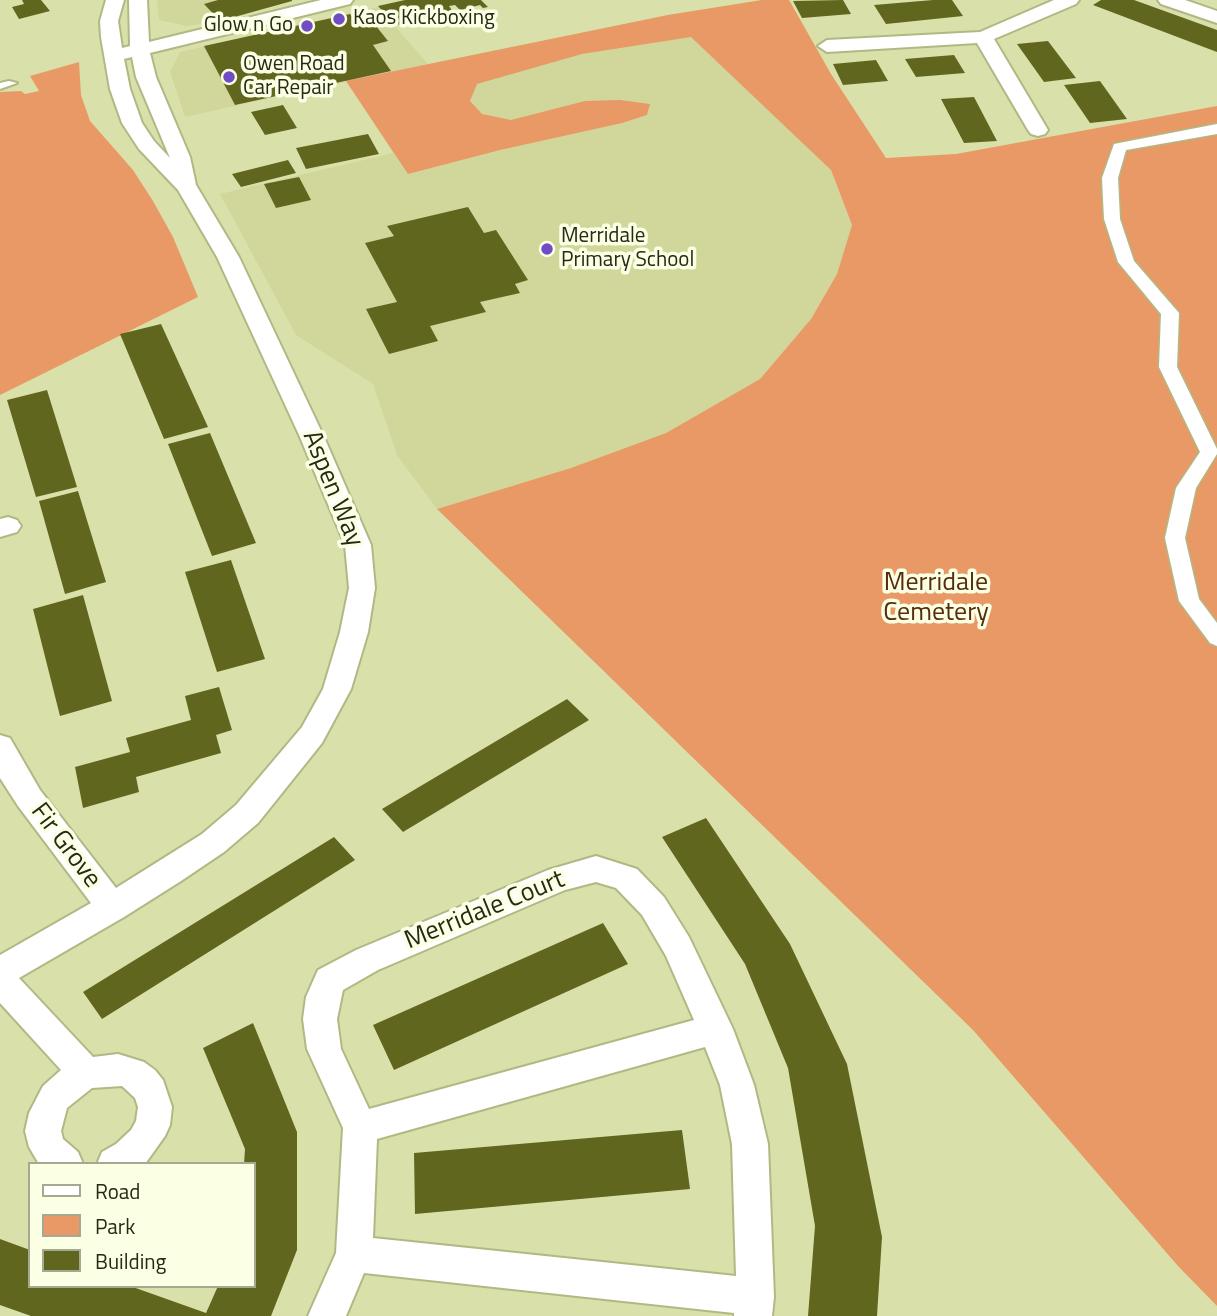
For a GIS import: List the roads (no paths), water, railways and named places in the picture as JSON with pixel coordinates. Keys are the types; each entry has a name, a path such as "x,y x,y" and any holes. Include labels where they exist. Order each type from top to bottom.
{"street":[{"name":"Aspen Way","path":"0,972 113,908 213,843 247,814 305,744 337,689 354,632 362,588 358,545 312,437 228,257 187,187 146,145 132,122 120,89 109,21 115,0"},
{"path":"138,0 140,50 146,77 180,157 187,187"},
{"path":"114,56 344,0"},
{"path":"827,46 983,37 1070,0"},
{"path":"1167,0 1217,17"},
{"path":"983,37 1038,130"},
{"path":"1217,129 1119,147 1110,178 1112,219 1126,262 1170,313 1168,367 1209,452 1186,488 1175,538 1189,601 1217,638"},
{"name":"Fir Grove","path":"0,746 29,798 113,908"},
{"name":"Merridale Court","path":"327,1316 354,1254 360,1128 324,1049 320,1019 323,997 330,980 367,960 559,878 596,869 626,878 653,906 678,947 716,1029 737,1085 750,1144 754,1306 354,1254"},
{"path":"0,980 86,1073"},
{"path":"360,1128 716,1029"},
{"path":"62,1162 47,1147 43,1131 46,1113 62,1090 86,1073 118,1069 132,1073 151,1091 155,1107 153,1125 143,1142 118,1162"}],"lane":[{"path":"0,86 12,83"}],"place":[{"name":"Kaos Kickboxing","path":"339,19"},
{"name":"Glow n Go","path":"307,26"},
{"name":"Owen Road Car Repair","path":"229,77"},
{"name":"Merridale Primary School","path":"547,249"}],"park label":[{"name":"Merridale Cemetery","path":"936,599"}]}
